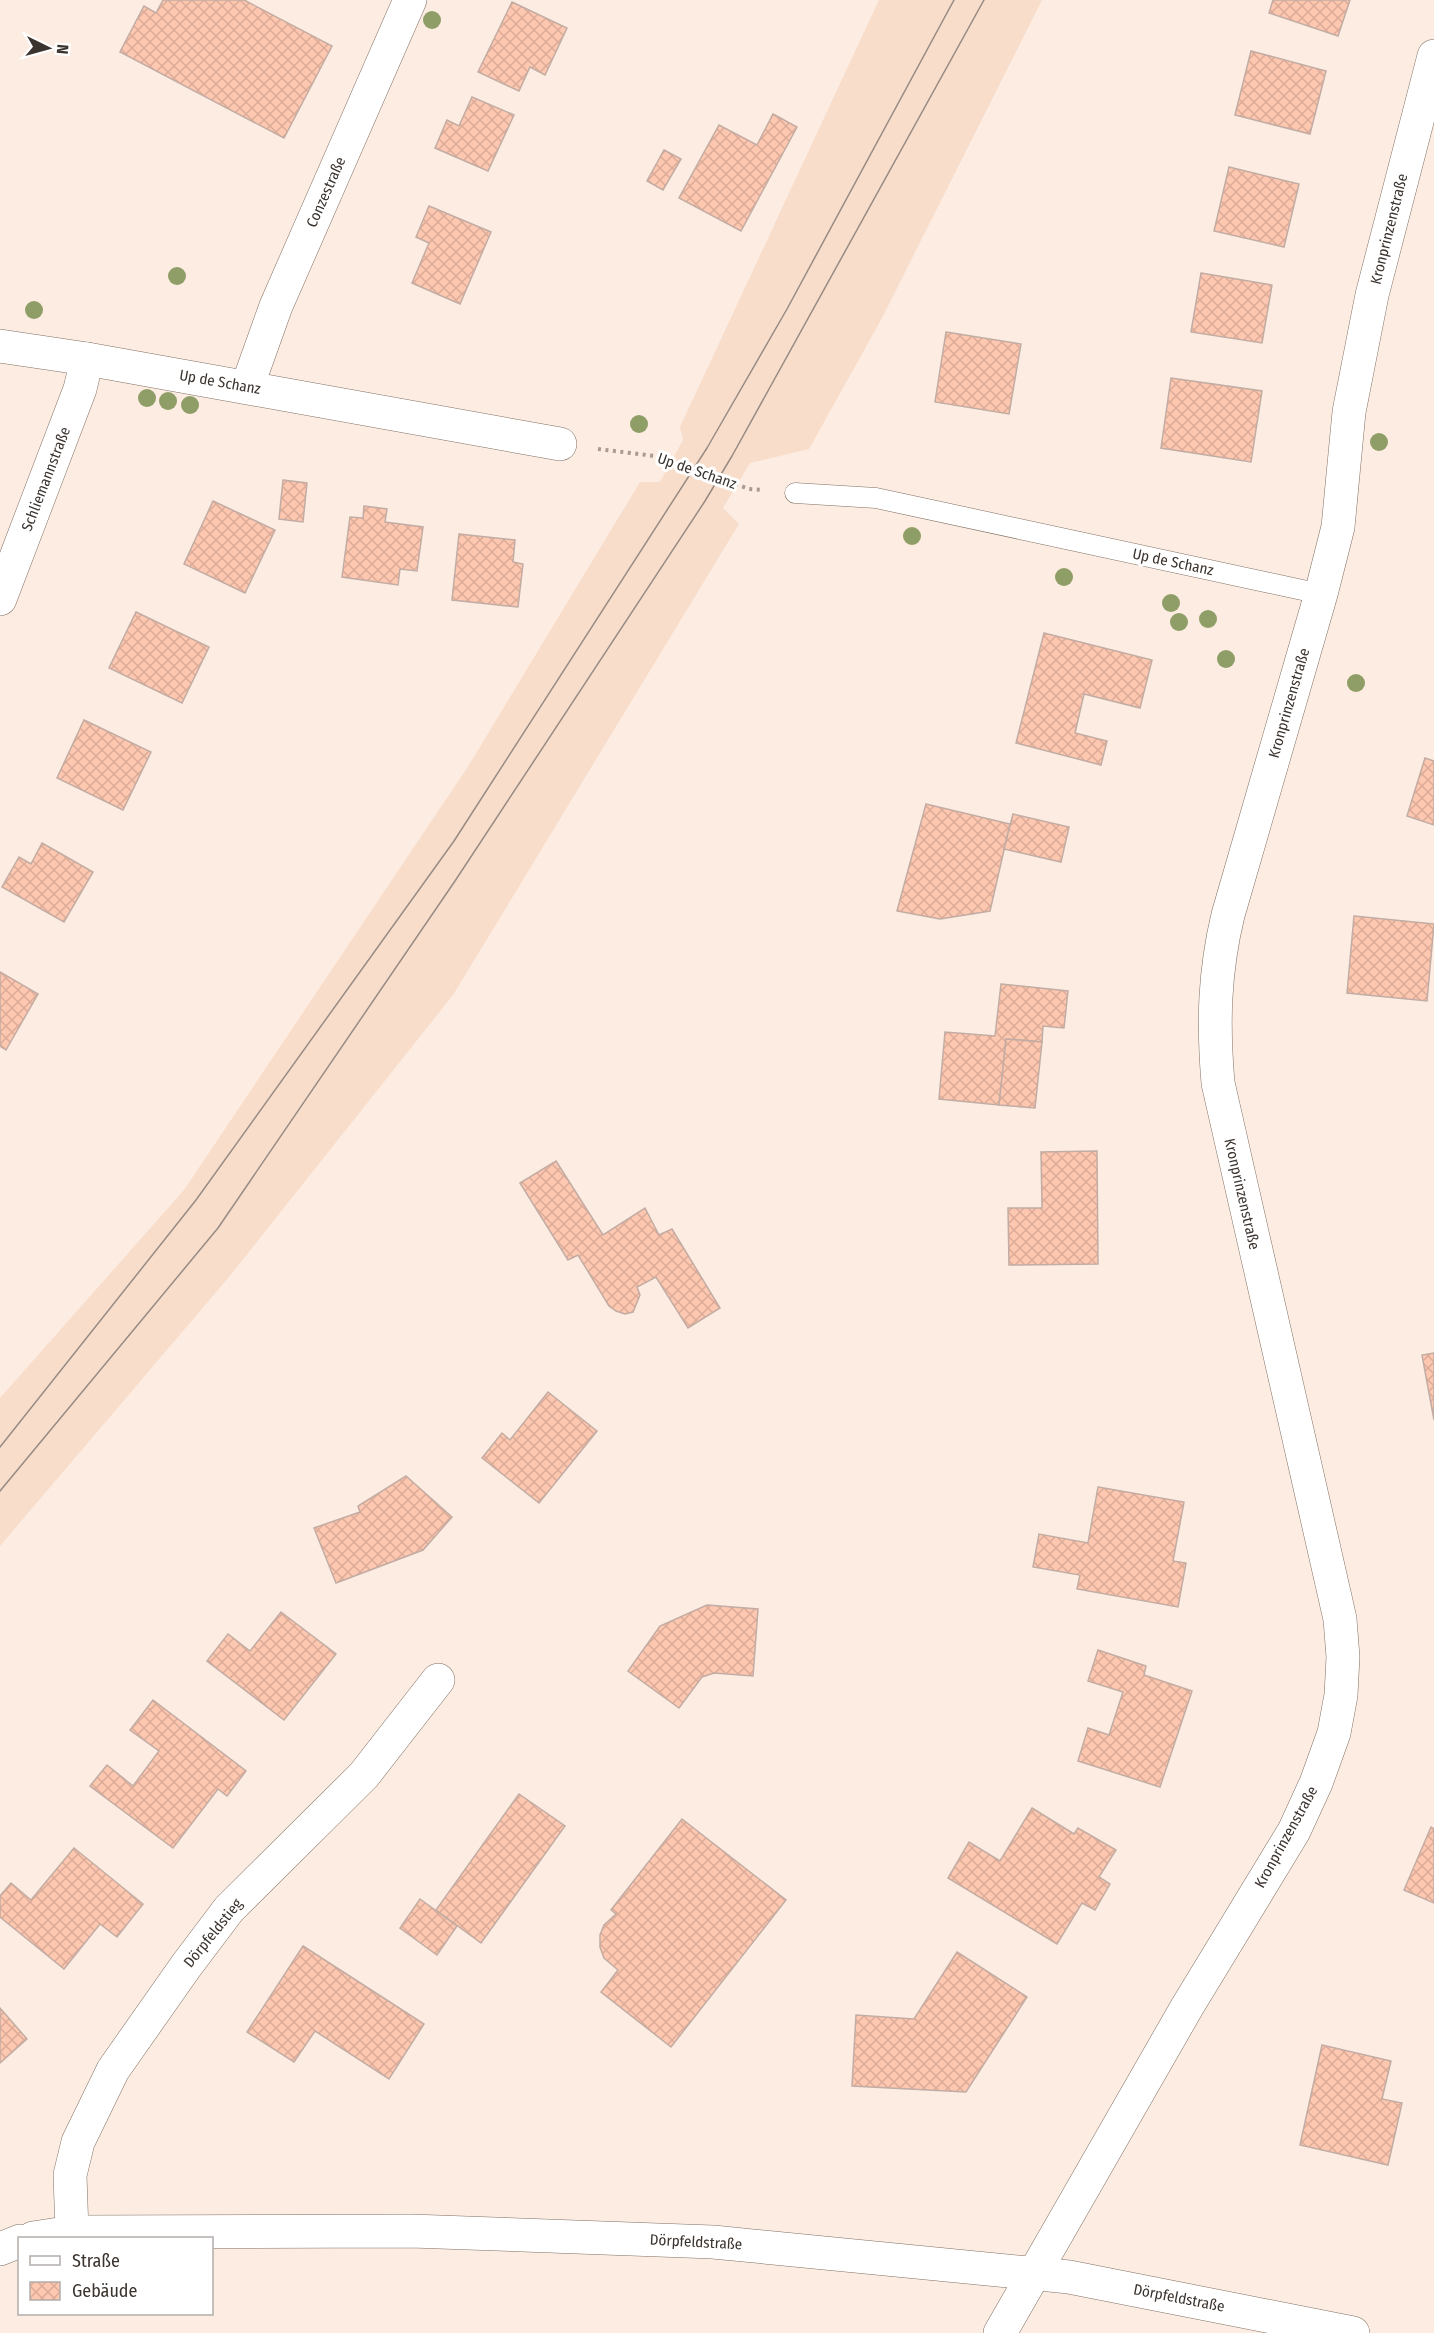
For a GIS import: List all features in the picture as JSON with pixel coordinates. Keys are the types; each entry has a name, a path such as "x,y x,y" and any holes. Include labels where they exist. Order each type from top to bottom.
{"street":[{"name":"Conzestraße","path":"248,387 276,306 410,0"},
{"name":"Kronprinzenstraße","path":"1000,2333 1187,2007 1294,1831 1334,1733 1341,1695 1343,1657 1340,1620 1228,1133 1218,1083 1214,1041 1214,997 1228,915 1321,594 1338,527 1349,412 1372,295 1434,56"},
{"name":"Up de Schanz","path":"0,346 248,387 560,444"},
{"name":"Schliemannstraße","path":"0,599 80,389 87,359"},
{"name":"Dörpfeldstieg","path":"72,2232 70,2175 78,2142 112,2070 229,1910 364,1775 438,1680"},
{"name":"Dörpfeldstraße","path":"40,2237 72,2232 441,2231 713,2242 1036,2272 1353,2333"},
{"path":"0,2249 18,2242"}],"lane":[{"name":"Up de Schanz","path":"795,493 876,498 1321,594"}],"path":[{"name":"Up de Schanz","path":"560,444 663,457 749,489 795,493"}],"shaded area":[{"path":"879,0 1042,0 882,318 809,449 750,463 723,508 739,524 453,995 229,1277 0,1546 0,1398 184,1190 469,765 640,482 660,482 683,440 680,427"}],"building":[{"path":"163,0 244,0 332,46 284,138 120,52 144,6 156,13"},
{"path":"1273,0 1350,0 1338,36 1269,13"},
{"path":"512,2 567,28 545,75 530,67 519,91 478,72"},
{"path":"1251,51 1326,71 1310,134 1235,115"},
{"path":"472,97 514,115 488,171 435,148 447,120 459,126"},
{"path":"773,114 797,127 741,231 679,198 719,125 757,145"},
{"path":"664,150 681,159 663,190 647,181"},
{"path":"1229,167 1299,184 1284,247 1214,231"},
{"path":"429,206 491,232 460,304 412,283 429,243 416,237"},
{"path":"1201,273 1272,285 1262,343 1191,332"},
{"path":"946,332 1021,344 1009,414 935,402"},
{"path":"1171,378 1262,391 1251,462 1161,448"},
{"path":"283,480 307,483 303,522 279,519"},
{"path":"213,501 275,530 245,593 184,564"},
{"path":"364,506 387,509 385,522 423,527 417,571 400,569 398,585 342,577 350,517 363,518"},
{"path":"459,534 515,540 513,562 523,564 518,607 452,600"},
{"path":"136,612 209,647 182,703 109,668"},
{"path":"1044,633 1152,660 1140,708 1084,694 1075,733 1107,741 1101,765 1016,743"},
{"path":"84,720 151,752 123,810 57,778"},
{"path":"1425,758 1434,761 1434,825 1407,816"},
{"path":"926,804 1010,824 990,911 940,919 897,911"},
{"path":"1013,814 1069,827 1061,862 1004,849"},
{"path":"42,843 93,872 64,922 2,887 19,857 31,864"},
{"path":"1354,916 1434,924 1427,1001 1347,993"},
{"path":"0,972 38,994 6,1050 0,1046"},
{"path":"1001,984 1068,991 1064,1028 1043,1026 1042,1042 1006,1039 999,1105 939,1099 945,1032 995,1036"},
{"path":"1006,1039 1042,1042 1035,1108 999,1105"},
{"path":"1097,1151 1098,1264 1009,1265 1008,1208 1042,1208 1041,1152"},
{"path":"556,1161 603,1235 645,1208 659,1235 672,1229 720,1308 688,1328 656,1277 637,1287 640,1295 633,1312 625,1314 609,1306 578,1255 568,1260 520,1183"},
{"path":"1434,1353 1434,1420 1422,1355"},
{"path":"548,1392 597,1431 539,1503 482,1458 502,1433 510,1440"},
{"path":"406,1476 452,1517 423,1550 336,1583 314,1528 360,1512 358,1506"},
{"path":"1098,1487 1184,1502 1173,1561 1186,1563 1178,1607 1077,1589 1080,1575 1033,1567 1039,1534 1088,1543"},
{"path":"707,1605 758,1609 753,1676 714,1673 702,1677 679,1708 628,1671 660,1626"},
{"path":"281,1612 336,1654 284,1720 207,1661 228,1634 250,1651"},
{"path":"1098,1650 1146,1666 1144,1675 1192,1691 1160,1787 1078,1761 1088,1728 1109,1735 1123,1692 1088,1681"},
{"path":"153,1700 246,1771 227,1796 218,1789 173,1848 90,1786 107,1765 133,1786 159,1751 130,1730"},
{"path":"519,1794 565,1826 481,1943 436,1910"},
{"path":"1032,1808 1074,1834 1078,1828 1116,1850 1099,1877 1110,1884 1095,1910 1082,1903 1057,1944 948,1878 969,1842 1000,1861"},
{"path":"682,1819 786,1900 671,2047 601,1992 618,1970 604,1958 600,1947 600,1935 604,1925 616,1914 611,1910"},
{"path":"1431,1827 1434,1829 1434,1903 1404,1890"},
{"path":"74,1848 143,1904 117,1937 100,1924 64,1969 0,1917 0,1896 11,1883 31,1900"},
{"path":"420,1899 457,1926 437,1955 400,1928"},
{"path":"303,1946 424,2024 389,2079 315,2031 294,2062 247,2032"},
{"path":"957,1952 1027,1997 966,2092 852,2086 856,2015 914,2019"},
{"path":"0,2008 27,2039 0,2063"},
{"path":"1322,2045 1391,2061 1382,2099 1402,2103 1388,2165 1300,2145"}],"tram line":[{"path":"0,1447 196,1200 454,841 707,448 787,309 954,0"},
{"path":"0,1491 218,1228 455,881 705,501 984,0"}]}
